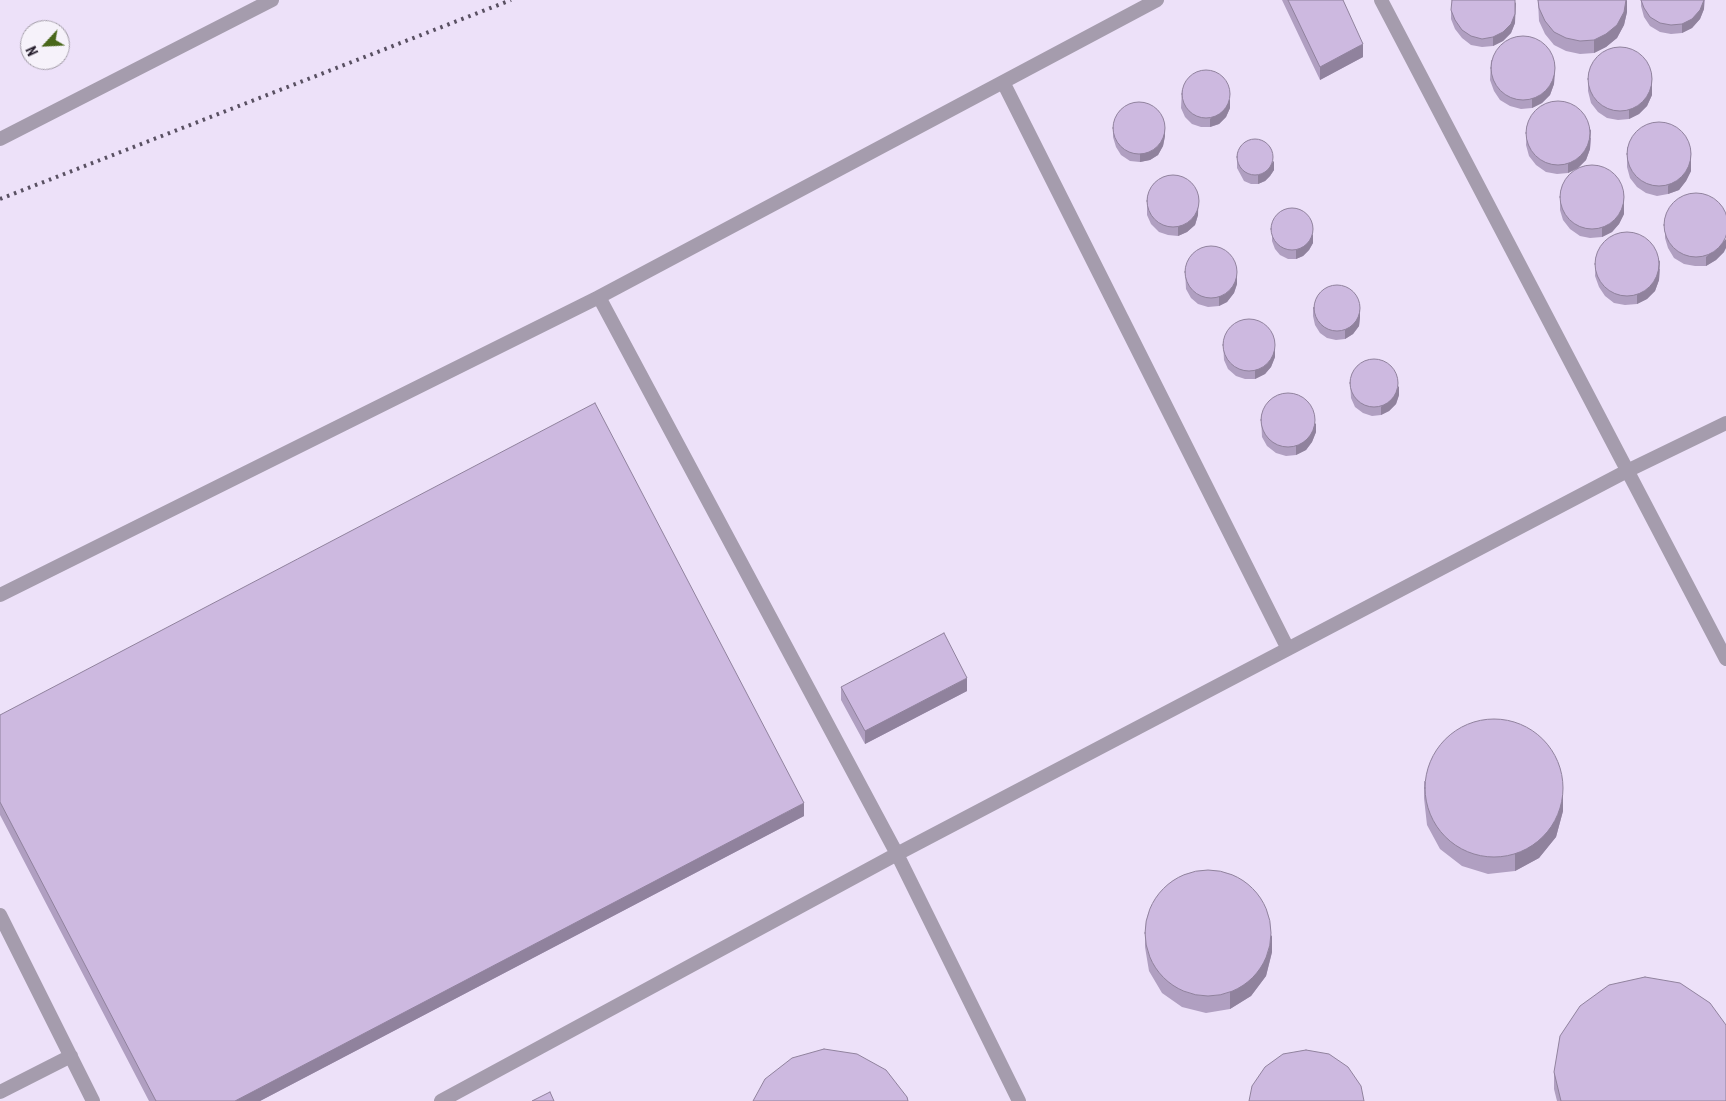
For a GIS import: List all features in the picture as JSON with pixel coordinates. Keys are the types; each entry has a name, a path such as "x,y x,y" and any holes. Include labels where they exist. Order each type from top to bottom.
{"lane":[{"path":"0,139 272,0"},
{"path":"0,595 599,297 1157,0"},
{"path":"1381,0 1726,659"},
{"path":"1003,82 1288,649"},
{"path":"599,297 897,854 1019,1101"},
{"path":"441,1101 897,854 1627,471 1726,423"},
{"path":"0,915 93,1101"},
{"path":"0,1092 71,1056"}],"building":[{"path":"1288,0 1343,0 1363,44 1320,67"},
{"path":"1452,0 1515,0 1515,14 1511,24 1503,32 1493,37 1482,39 1471,36 1462,30 1451,10"},
{"path":"1538,0 1626,0 1624,12 1617,25 1606,34 1594,40 1580,41 1566,38 1554,32 1545,21 1539,8"},
{"path":"1641,0 1704,0 1700,10 1692,19 1682,24 1671,25 1660,23 1650,17"},
{"path":"1517,36 1529,36 1546,45 1553,56 1555,68 1553,80 1546,91 1529,100 1517,100 1505,95 1496,86 1491,74 1491,62 1496,50 1505,41"},
{"path":"1614,47 1626,47 1643,56 1650,67 1652,79 1650,91 1643,102 1626,111 1614,111 1602,106 1593,97 1588,85 1588,73 1593,61 1602,52"},
{"path":"1201,70 1211,70 1220,74 1226,80 1229,85 1229,103 1220,114 1211,118 1201,118 1192,114 1186,108 1182,99 1182,89 1186,80 1192,74"},
{"path":"1552,101 1564,101 1581,110 1588,121 1590,133 1588,145 1581,156 1564,165 1552,165 1540,160 1531,151 1526,139 1526,127 1531,115 1540,106"},
{"path":"1139,102 1149,104 1157,110 1163,118 1165,128 1163,138 1157,146 1149,152 1139,154 1129,152 1121,146 1115,138 1113,128 1115,118 1121,110 1129,104"},
{"path":"1653,122 1665,122 1682,131 1689,142 1691,154 1689,166 1682,177 1665,186 1653,186 1641,181 1632,172 1627,160 1627,148 1632,136 1641,127"},
{"path":"1255,139 1262,140 1268,144 1272,150 1272,164 1268,170 1262,174 1255,175 1248,174 1242,170 1238,164 1237,157 1238,150 1242,144 1248,140"},
{"path":"1586,165 1598,165 1615,174 1622,185 1624,197 1622,209 1615,220 1598,229 1586,229 1574,224 1565,215 1560,203 1560,191 1565,179 1574,170"},
{"path":"1173,175 1183,177 1191,183 1197,191 1199,201 1197,211 1191,219 1183,225 1173,227 1163,225 1155,219 1149,211 1147,201 1149,191 1155,183 1163,177"},
{"path":"1696,193 1708,195 1719,202 1726,213 1728,225 1726,237 1719,248 1708,255 1696,257 1684,255 1673,248 1666,237 1664,225 1666,213 1673,202 1684,195"},
{"path":"1292,208 1307,214 1313,229 1307,244 1292,250 1277,244 1271,229 1277,214"},
{"path":"1621,232 1633,232 1650,241 1657,252 1659,264 1657,276 1650,287 1633,296 1621,296 1609,291 1600,282 1595,270 1595,258 1600,246 1609,237"},
{"path":"1211,246 1221,248 1229,254 1235,262 1237,272 1235,282 1229,290 1221,296 1211,298 1201,296 1193,290 1187,282 1185,272 1187,262 1193,254 1201,248"},
{"path":"1342,285 1354,291 1359,299 1359,317 1354,325 1346,330 1332,331 1320,325 1315,317 1314,303 1320,291 1328,286"},
{"path":"1249,319 1259,321 1267,327 1273,335 1275,345 1273,355 1267,363 1259,369 1249,371 1239,369 1231,363 1225,355 1223,345 1225,335 1231,327 1239,321"},
{"path":"1369,359 1379,359 1391,366 1398,378 1398,388 1391,400 1379,407 1369,407 1361,403 1354,396 1350,388 1350,378 1354,370 1361,363"},
{"path":"1288,393 1298,395 1307,401 1313,410 1315,420 1313,430 1307,439 1298,445 1288,447 1278,445 1269,439 1263,430 1261,420 1263,410 1269,401 1278,395"},
{"path":"595,403 804,803 235,1101 156,1101 0,802 0,715"},
{"path":"944,633 967,678 865,731 841,687"},
{"path":"1494,719 1520,724 1543,739 1558,762 1563,788 1558,814 1543,837 1520,852 1494,857 1468,852 1445,837 1430,814 1425,788 1430,762 1445,739 1468,724"},
{"path":"1208,870 1232,875 1252,889 1266,909 1271,933 1266,957 1252,977 1232,991 1208,996 1184,991 1164,977 1150,957 1145,933 1150,909 1164,889 1184,875"},
{"path":"1645,977 1680,983 1710,1003 1726,1025 1726,1101 1561,1101 1554,1072 1560,1036 1580,1006 1609,985"},
{"path":"824,1049 857,1054 886,1070 908,1101 753,1101 765,1079 792,1058"},
{"path":"1306,1050 1329,1054 1348,1067 1361,1086 1364,1101 1249,1101 1252,1086 1265,1067 1283,1054"},
{"path":"550,1092 554,1101 532,1101"}],"railway":[{"path":"0,199 511,0"}]}
